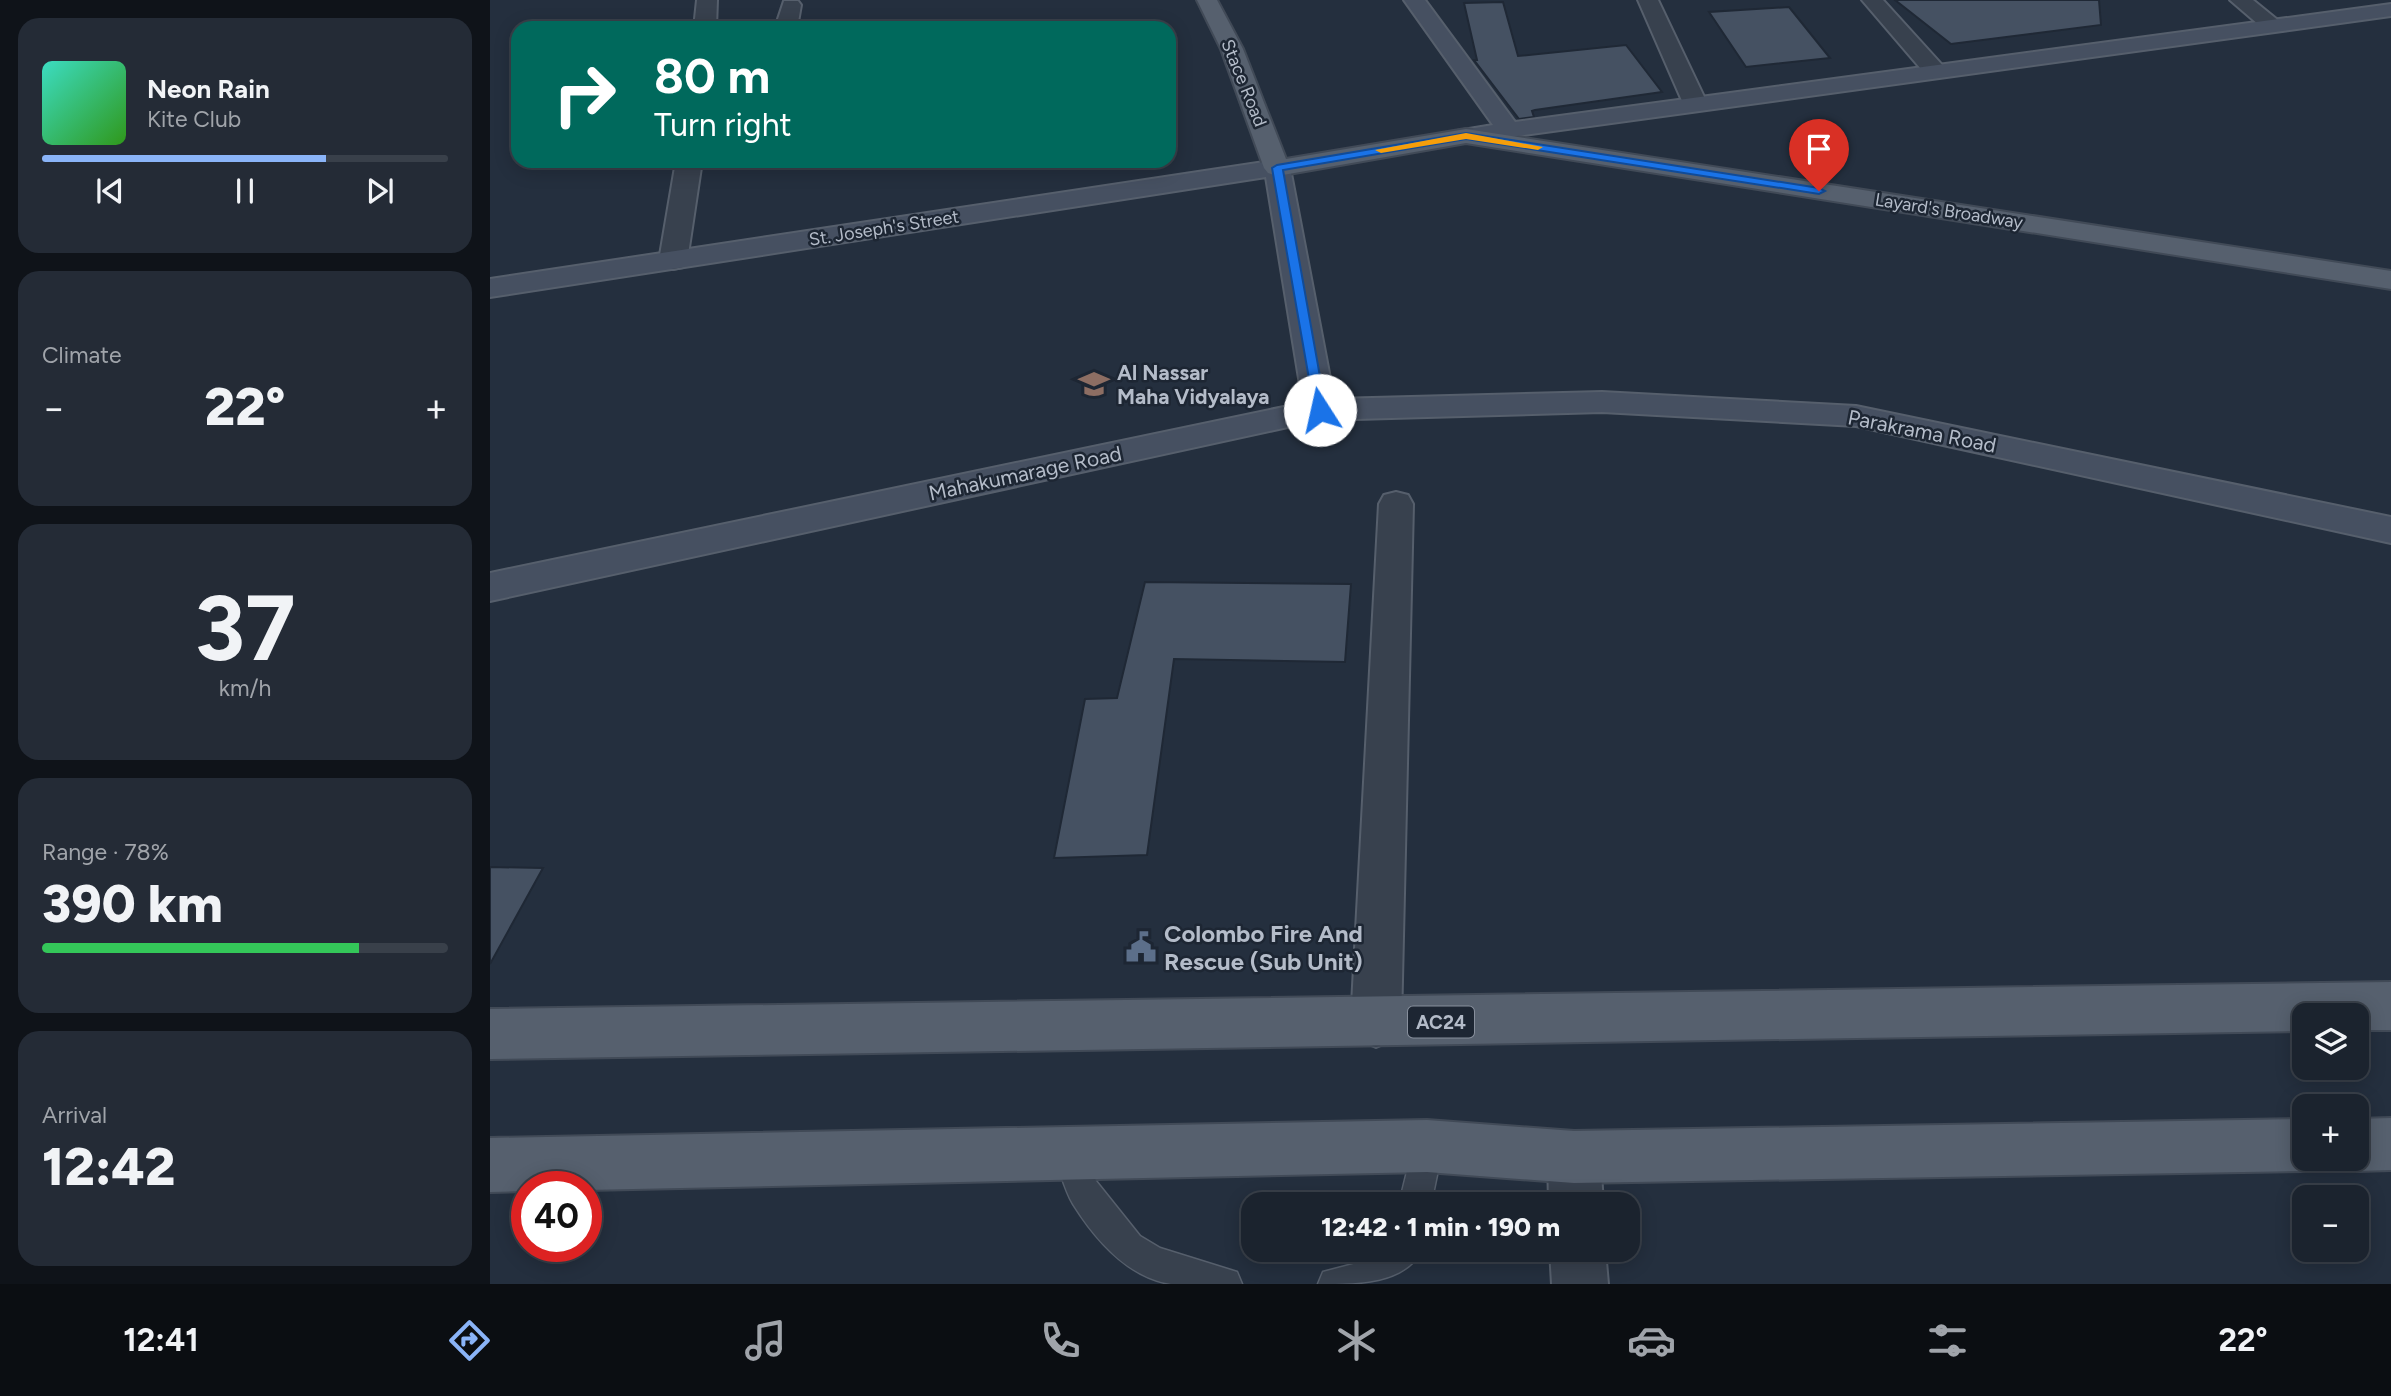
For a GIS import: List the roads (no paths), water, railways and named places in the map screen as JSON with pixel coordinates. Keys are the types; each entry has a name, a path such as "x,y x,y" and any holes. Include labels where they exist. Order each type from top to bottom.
{"main road":[{"name":"Stace Road","path":"1207,0 1232,49 1277,168"},
{"name":"Layard's Broadway","path":"1277,168 1466,136 2391,279"},
{"name":"AC24","path":"490,1034 1376,1024 2391,1006"},
{"path":"2369,1145 2391,1144"},
{"path":"490,1165 1427,1146 1575,1180 2292,1146"}],"street":[{"path":"706,21 707,0"},
{"path":"1415,0 1508,130"},
{"path":"1648,0 1695,103"},
{"path":"1872,0 1935,71"},
{"path":"2240,0 2274,26"},
{"path":"788,21 791,5"},
{"path":"1466,136 2391,10"},
{"path":"673,261 688,168"},
{"path":"1277,168 1320,410"},
{"name":"St. Joseph's Street","path":"490,289 1277,168"},
{"name":"Parakrama Road","path":"1320,410 1602,402 1856,416 2391,530"},
{"name":"Mahakumarage Road","path":"490,587 1320,410"},
{"path":"1376,1024 1396,504"},
{"path":"1579,1262 1580,1284"}],"lane":[{"path":"1417,1192 1427,1146"},
{"path":"1069,1153 1084,1192 1128,1248 1153,1262 1226,1284"},
{"path":"1335,1284 1366,1279 1394,1262"}],"place":[{"name":"Al Nassar Maha Vidyalaya","path":"1094,384"},
{"name":"Colombo Fire And Rescue (Sub Unit)","path":"1141,947"}]}
